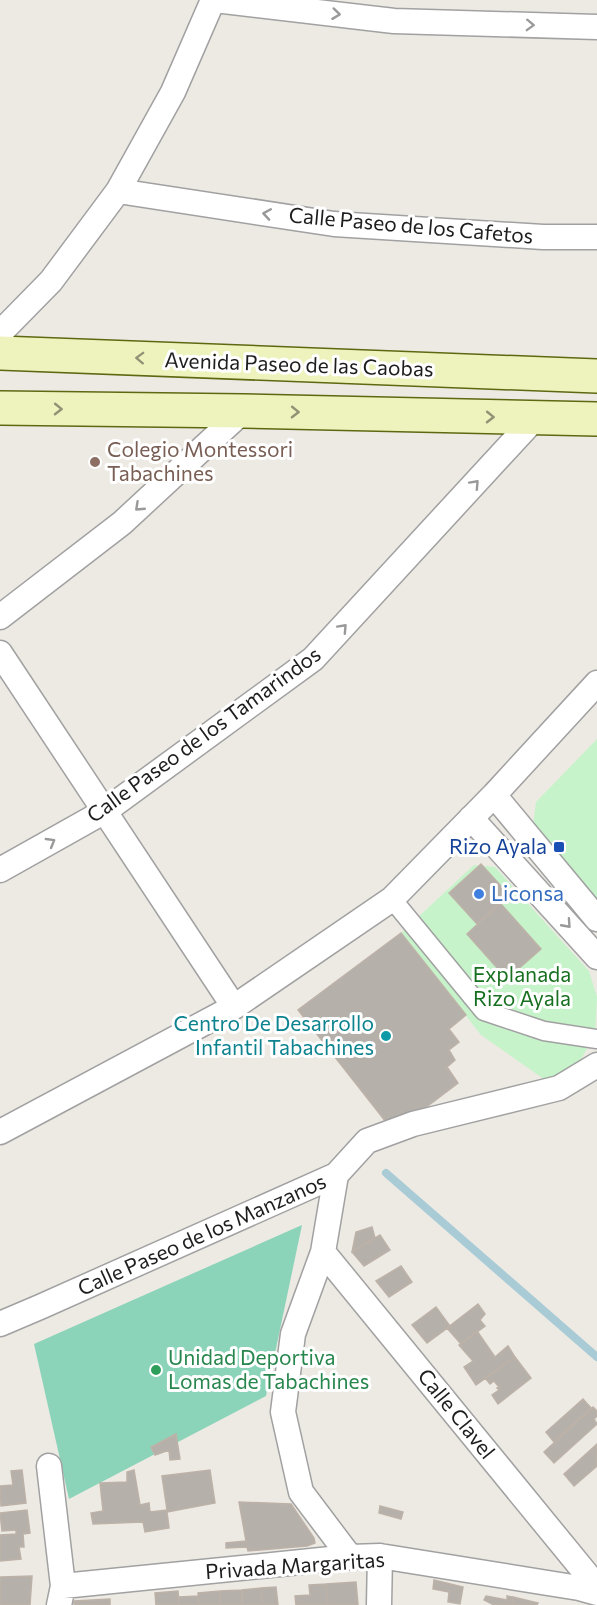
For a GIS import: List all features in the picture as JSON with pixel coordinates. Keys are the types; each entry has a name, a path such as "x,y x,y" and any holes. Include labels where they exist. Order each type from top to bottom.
{"main road":[{"name":"Avenida Paseo de las Caobas","path":"0,353 597,376"},
{"path":"0,408 597,419"}],"street":[{"path":"0,333 51,281 118,191 173,92 214,0 394,21 597,27"},
{"name":"Calle Paseo de los Cafetos","path":"118,191 334,224 543,237 597,237"},
{"path":"0,617 122,523 243,411"},
{"name":"Calle Paseo de los Tamarindos","path":"0,870 105,811 313,659 536,418"},
{"path":"0,653 234,1007"},
{"path":"0,1132 234,1007 392,899 494,795 597,683"},
{"path":"494,795 597,919"},
{"path":"471,818 597,957"},
{"path":"392,899 484,1011 544,1031 597,1039"},
{"name":"Calle Paseo de los Manzanos","path":"0,1324 336,1175 367,1141 413,1124 559,1089 595,1062"},
{"path":"336,1175 323,1252 293,1334 283,1412 301,1492 350,1557"},
{"name":"Calle Clavel","path":"323,1252 590,1581"},
{"path":"49,1466 61,1595"},
{"path":"379,1605 380,1556"},
{"name":"Privada Margaritas","path":"61,1595 350,1557 380,1556 590,1581"}],"green space":[{"path":"597,739 597,901 533,826 536,802"},
{"name":"Explanada Rizo Ayala","path":"474,865 495,867 589,971 597,997 595,1035 580,1061 551,1084 481,1035 401,933"},
{"name":"Unidad Deportiva Lomas de Tabachines","path":"302,1225 266,1396 69,1499 34,1344"}],"building":[{"name":"Liconsa","path":"481,864 509,895 477,924 449,893"},
{"path":"500,903 541,949 507,979 467,934"},
{"name":"Centro De Desarrollo Infantil Tabachines","path":"401,933 466,1015 449,1029 459,1042 449,1050 455,1060 447,1067 458,1083 417,1114 390,1127 298,1010"},
{"path":"372,1227 375,1238 352,1252 356,1232"},
{"path":"380,1235 390,1250 364,1266 352,1252"},
{"path":"401,1266 412,1282 389,1297 376,1281"},
{"path":"478,1304 485,1314 480,1320 485,1326 461,1344 447,1328"},
{"path":"436,1307 450,1326 427,1343 412,1325"},
{"path":"477,1331 495,1357 508,1346 515,1357 476,1385 464,1367 473,1361 459,1345"},
{"path":"515,1357 531,1378 498,1404 492,1395 499,1390 497,1388 499,1387 494,1381 490,1384 485,1378"},
{"path":"583,1399 591,1408 554,1442 546,1432"},
{"path":"593,1407 597,1411 594,1419 597,1424 554,1463 544,1452"},
{"path":"176,1434 180,1459 170,1460 169,1450 155,1455 151,1447"},
{"path":"597,1444 597,1466 574,1486 564,1474"},
{"path":"22,1470 26,1503 1,1506 0,1486 13,1485 11,1471"},
{"path":"134,1470 140,1505 149,1503 150,1512 167,1510 162,1476 210,1470 215,1503 167,1512 169,1528 145,1532 143,1522 93,1524 91,1513 103,1511 100,1483 127,1482 127,1472"},
{"path":"239,1502 291,1504 315,1543 307,1546 248,1551 247,1547 226,1548 226,1543 246,1541"},
{"path":"380,1506 403,1512 401,1519 379,1513"},
{"path":"27,1510 30,1533 23,1534 24,1547 19,1547 21,1559 0,1561 0,1535 16,1534 16,1530 2,1531 0,1513"},
{"path":"32,1576 30,1605 0,1605 0,1577"},
{"path":"434,1580 463,1587 460,1604 448,1602 449,1592 433,1589"},
{"path":"356,1582 358,1605 328,1605 326,1584"},
{"path":"326,1584 328,1605 296,1605 295,1596 310,1595 309,1585"},
{"path":"276,1587 278,1605 262,1605 261,1588"},
{"path":"261,1588 262,1605 242,1605 242,1590"},
{"path":"242,1590 242,1605 221,1605 220,1591"},
{"path":"178,1591 179,1605 156,1605 155,1593"},
{"path":"220,1591 221,1605 199,1605 198,1593"},
{"path":"198,1596 199,1605 179,1605 178,1597"},
{"path":"486,1596 507,1600 507,1596 513,1597 512,1605 494,1605 484,1600"},
{"path":"513,1597 538,1603 537,1605 512,1605"},
{"path":"110,1599 110,1605 74,1605 74,1601"}],"waterway":[{"path":"386,1173 597,1357"}],"place":[{"name":"Colegio Montessori Tabachines","path":"95,462"},
{"name":"Rizo Ayala","path":"559,847"},
{"name":"Liconsa","path":"479,894"},
{"name":"Centro De Desarrollo Infantil Tabachines","path":"386,1036"},
{"name":"Unidad Deportiva Lomas de Tabachines","path":"156,1370"}]}
